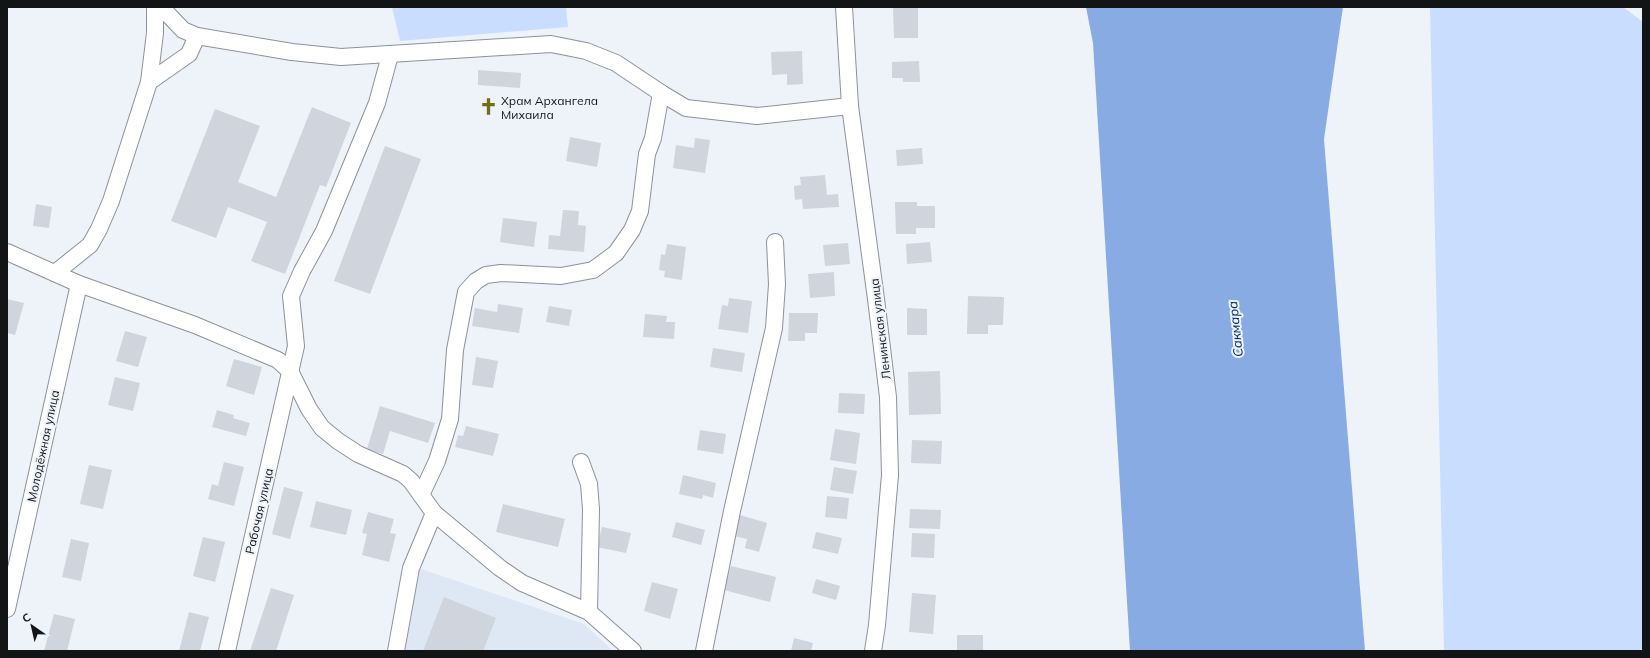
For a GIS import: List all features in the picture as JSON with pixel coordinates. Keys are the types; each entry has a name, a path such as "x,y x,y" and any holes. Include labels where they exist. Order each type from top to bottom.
{"street":[{"path":"55,273 90,245 100,229 111,201 149,82 155,33 155,7"},
{"path":"161,7 183,30 197,36 292,52 341,57 552,44 586,51 616,63 686,108 757,116 850,106"},
{"name":"Ленинская улица","path":"844,7 850,106 888,397 890,475 878,625 873,651"},
{"path":"149,82 188,54 197,36"},
{"name":"Рабочая улица","path":"227,651 296,346 291,296 302,271 324,231 378,103 390,55"},
{"path":"421,495 437,461 450,419 455,350 466,292 476,281 486,275 501,273 561,276 593,270 616,253 632,230 640,211 648,154 653,138 661,93"},
{"path":"704,651 732,511 774,328 777,284 775,242"},
{"path":"7,252 79,284 195,325 278,360 290,371 309,409 322,428 358,454 403,474 434,513 500,568 522,583 589,612 633,651"},
{"name":"Молодёжная улица","path":"7,609 79,284"},
{"path":"581,462 588,484 591,509 589,612"},
{"path":"396,651 411,568 434,513"}],"shaded area":[{"path":"392,7 566,7 568,27 400,41"},
{"path":"1430,7 1623,7 1643,22 1643,651 1444,651"},
{"path":"418,568 584,624 613,651 403,651"}],"water":[{"name":"Сакмара","path":"1086,7 1343,7 1324,139 1365,651 1130,651 1093,43"}],"building":[{"path":"893,7 918,7 918,38 894,38"},
{"path":"802,51 803,84 787,85 787,74 772,75 771,52"},
{"path":"919,61 920,82 903,82 903,78 892,78 892,62"},
{"path":"478,70 521,73 520,88 478,85"},
{"path":"312,107 351,123 326,187 320,185 285,274 251,261 267,222 228,207 216,238 171,221 215,109 260,126 238,182 276,197"},
{"path":"570,137 601,143 597,167 566,161"},
{"path":"695,138 710,140 705,173 673,168 676,145 694,148"},
{"path":"385,146 421,159 370,294 334,281"},
{"path":"922,148 923,164 897,166 896,150"},
{"path":"825,175 827,195 838,194 839,207 803,209 802,199 795,200 794,186 801,185 800,177"},
{"path":"895,202 917,202 917,206 935,206 935,228 916,228 916,234 896,234"},
{"path":"36,204 52,207 49,228 33,226"},
{"path":"563,210 579,211 578,225 586,226 584,252 548,249 549,235 560,236"},
{"path":"503,218 537,222 534,247 500,242"},
{"path":"930,242 932,262 907,264 906,244"},
{"path":"848,243 850,264 825,266 823,245"},
{"path":"667,244 686,247 682,280 664,277 665,271 659,270 661,254 665,255"},
{"path":"834,272 835,296 810,298 808,274"},
{"path":"968,296 1004,297 1003,325 988,325 988,334 967,334"},
{"path":"729,298 752,301 748,333 718,329 722,305 728,306"},
{"path":"7,299 24,303 15,335 7,333"},
{"path":"498,304 523,308 519,333 472,326 475,308 497,312"},
{"path":"549,306 572,310 569,326 546,322"},
{"path":"907,308 927,309 927,335 907,335"},
{"path":"789,313 818,313 817,333 805,333 805,341 788,341"},
{"path":"645,314 667,316 666,322 675,322 674,339 643,337"},
{"path":"125,331 147,337 138,367 116,361"},
{"path":"713,348 745,353 742,372 710,367"},
{"path":"476,357 498,361 493,388 472,385"},
{"path":"234,359 262,367 254,395 226,386"},
{"path":"940,371 941,414 909,415 908,372"},
{"path":"115,377 140,383 133,411 108,405"},
{"path":"839,393 865,394 864,414 838,413"},
{"path":"380,406 435,423 428,443 390,431 383,454 367,449"},
{"path":"217,410 234,415 233,418 250,423 246,436 212,427"},
{"path":"466,426 499,434 493,456 455,447 458,435 463,436"},
{"path":"835,429 860,433 856,464 830,460"},
{"path":"700,430 726,434 723,454 697,450"},
{"path":"912,440 942,441 941,464 911,463"},
{"path":"224,462 244,467 234,506 208,499 212,484 218,486"},
{"path":"89,465 112,470 103,509 80,504"},
{"path":"834,467 857,471 853,494 830,490"},
{"path":"683,475 716,483 713,498 703,495 702,499 679,494"},
{"path":"284,487 303,492 290,539 272,534"},
{"path":"827,496 849,498 847,519 825,517"},
{"path":"316,501 352,510 346,535 310,527"},
{"path":"503,504 565,519 558,547 496,532"},
{"path":"910,509 941,510 940,529 909,528"},
{"path":"368,512 394,519 390,533 396,534 389,562 362,555 367,534 362,533"},
{"path":"740,515 767,523 759,552 745,548 747,539 734,536"},
{"path":"676,522 705,530 701,545 672,537"},
{"path":"602,527 631,533 626,553 597,547"},
{"path":"816,532 842,538 838,554 812,548"},
{"path":"912,533 935,534 934,558 911,557"},
{"path":"203,537 225,542 215,582 193,576"},
{"path":"71,539 89,543 81,581 62,577"},
{"path":"731,566 776,577 770,602 724,590"},
{"path":"816,579 840,586 836,600 812,593"},
{"path":"652,582 678,589 670,619 644,611"},
{"path":"271,588 294,595 276,651 250,651"},
{"path":"912,593 936,595 933,634 909,632"},
{"path":"444,597 496,618 483,651 423,651"},
{"path":"189,612 209,617 200,651 179,651"},
{"path":"54,614 75,619 67,651 44,651"},
{"path":"957,635 983,635 983,651 957,651"},
{"path":"794,638 813,643 811,651 791,651"}],"place":[{"name":"Храм Архангела Михаила","path":"488,107"}]}
